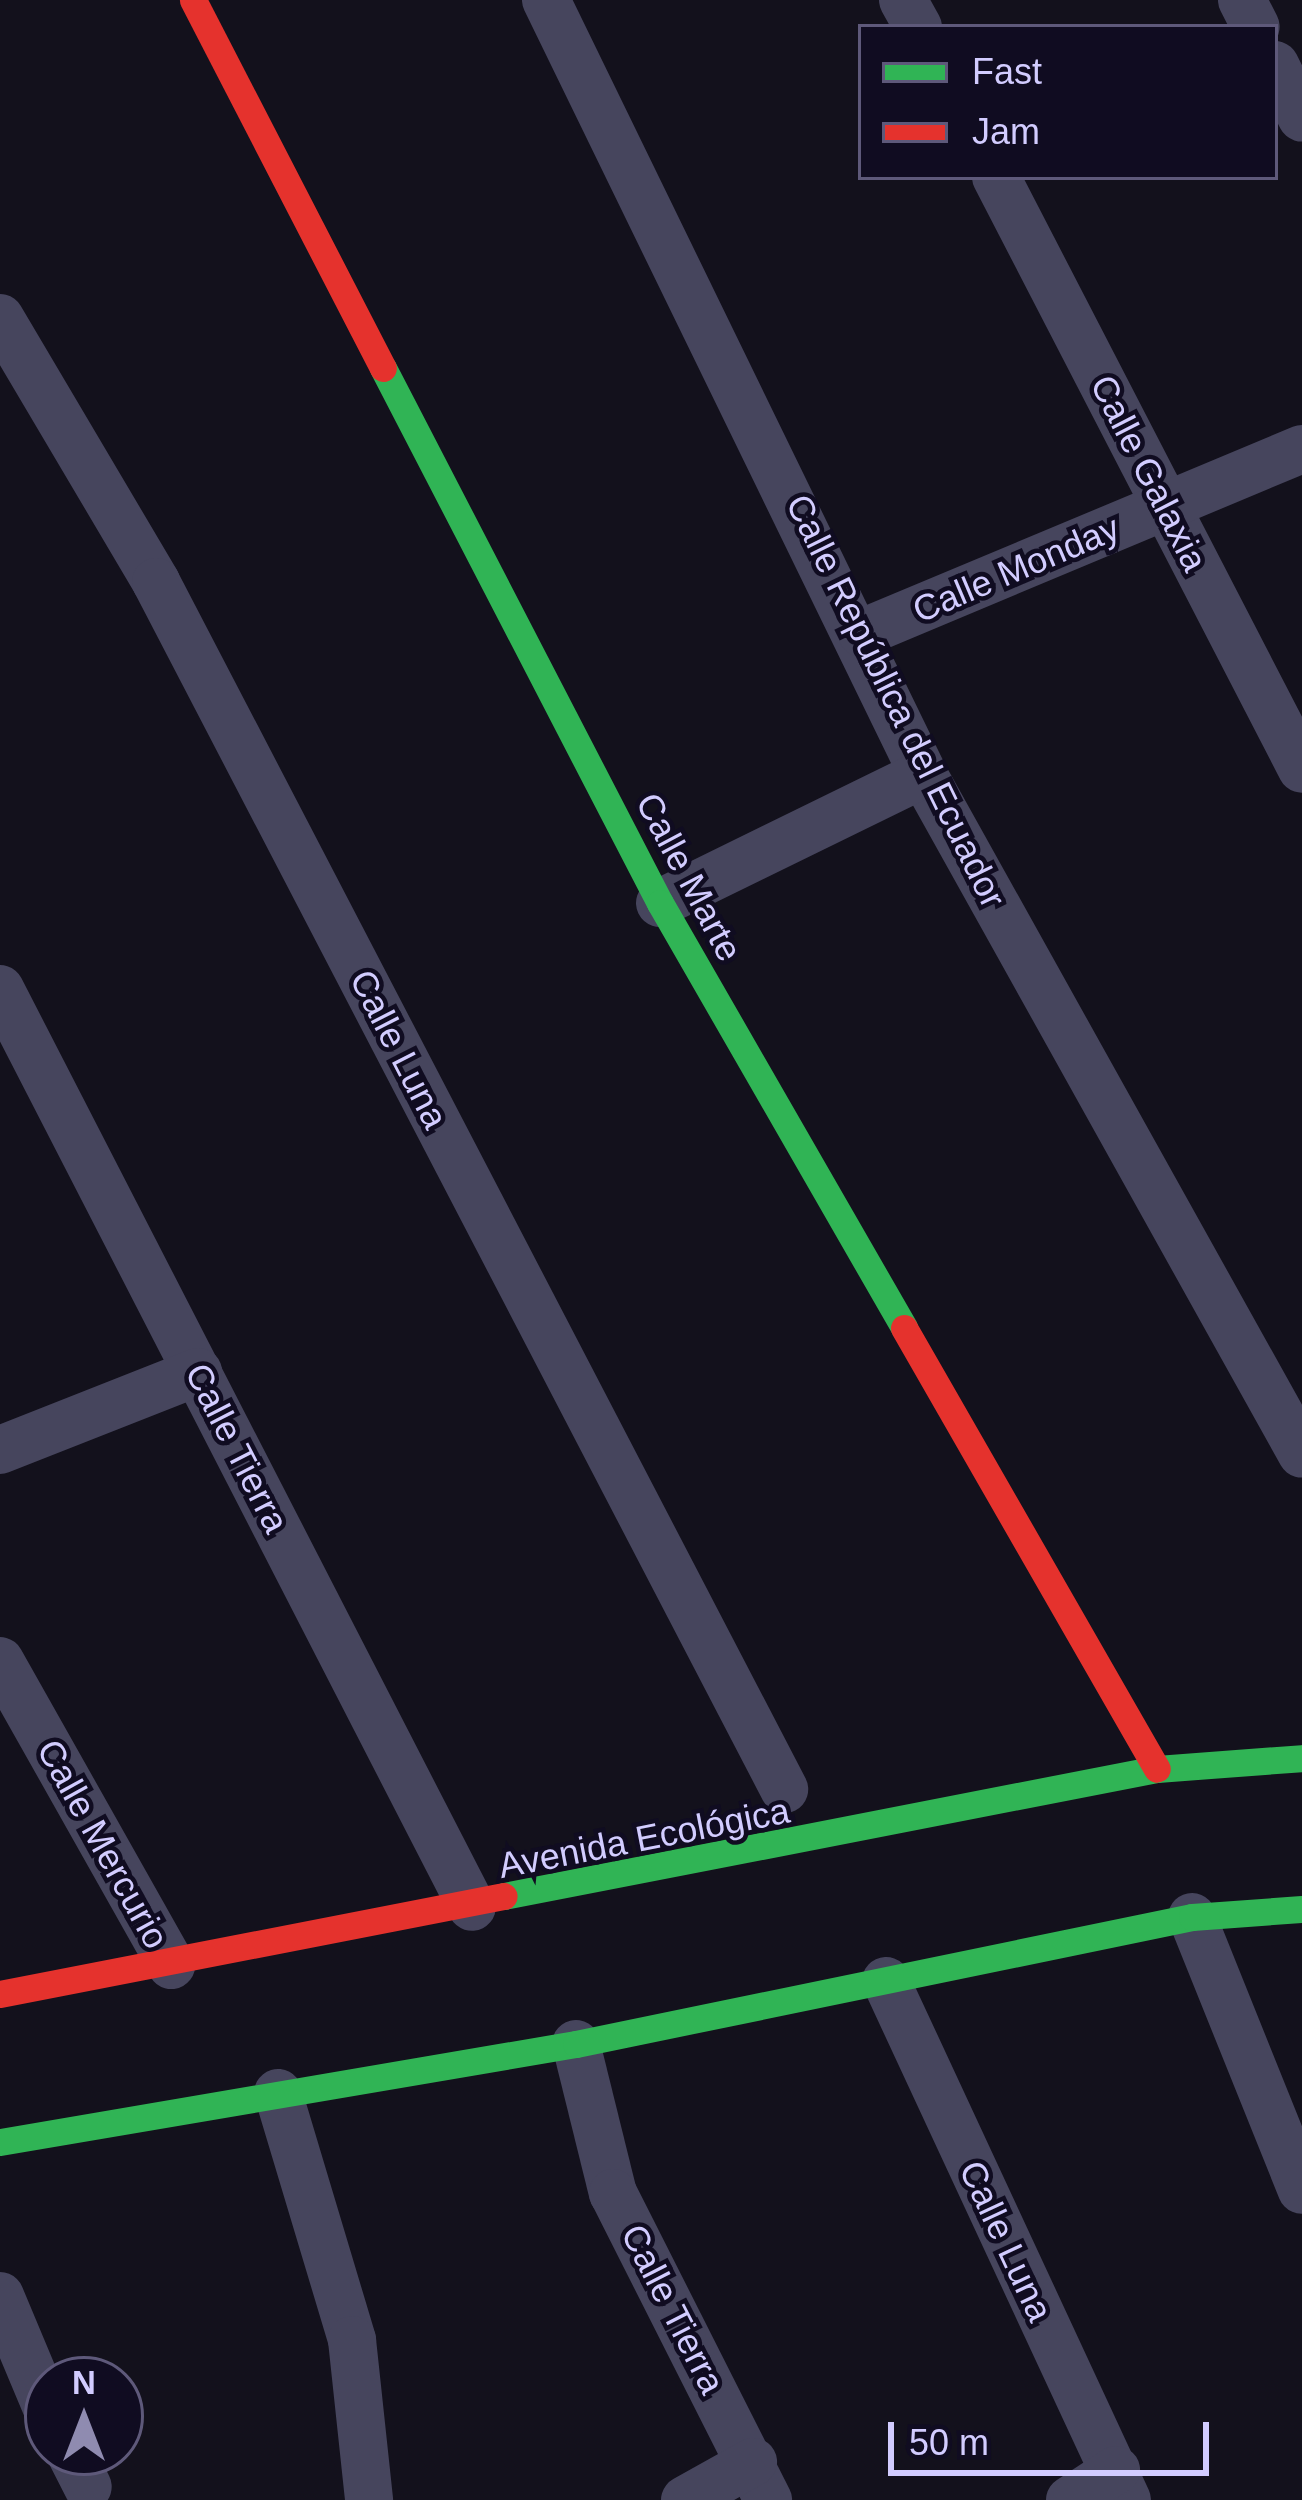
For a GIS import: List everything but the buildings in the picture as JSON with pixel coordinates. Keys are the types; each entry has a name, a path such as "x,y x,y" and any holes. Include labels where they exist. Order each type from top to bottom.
{"main road":[{"name":"Calle Marte","path":"193,0 660,903 1157,1769"},
{"name":"Avenida Ecológica","path":"0,1994 472,1907 1157,1769 1302,1758"},
{"path":"0,2142 576,2044 1192,1917 1302,1909"}],"street":[{"name":"Calle República del Ecuador","path":"546,0 862,633 923,774 1302,1454"},
{"path":"1278,71 1302,118"},
{"name":"Calle Galaxia","path":"998,180 1302,769"},
{"name":"Calle Luna","path":"0,318 156,582 784,1789"},
{"name":"Calle Monday","path":"862,633 1302,449"},
{"path":"660,903 923,774"},
{"name":"Calle Tierra","path":"0,989 472,1907"},
{"path":"0,1450 198,1372"},
{"name":"Calle Mercurio","path":"0,1660 171,1965"},
{"path":"1192,1917 1302,2190"},
{"name":"Calle Luna","path":"886,1981 1122,2485"},
{"name":"Calle Tierra","path":"576,2044 613,2193 760,2481"},
{"path":"278,2093 352,2340 369,2500"},
{"path":"2,2309 24,2357"},
{"path":"685,2500 760,2481"},
{"path":"1070,2500 1122,2485"}],"traffic: fast":[{"path":"383,368 660,903 904,1328"},
{"path":"504,1896 1157,1769 1302,1758"},
{"path":"0,2142 576,2044 1192,1917 1302,1909"}],"traffic: jam":[{"path":"193,0 383,368"},
{"path":"904,1328 1157,1769"},
{"path":"0,1994 504,1896"}]}
